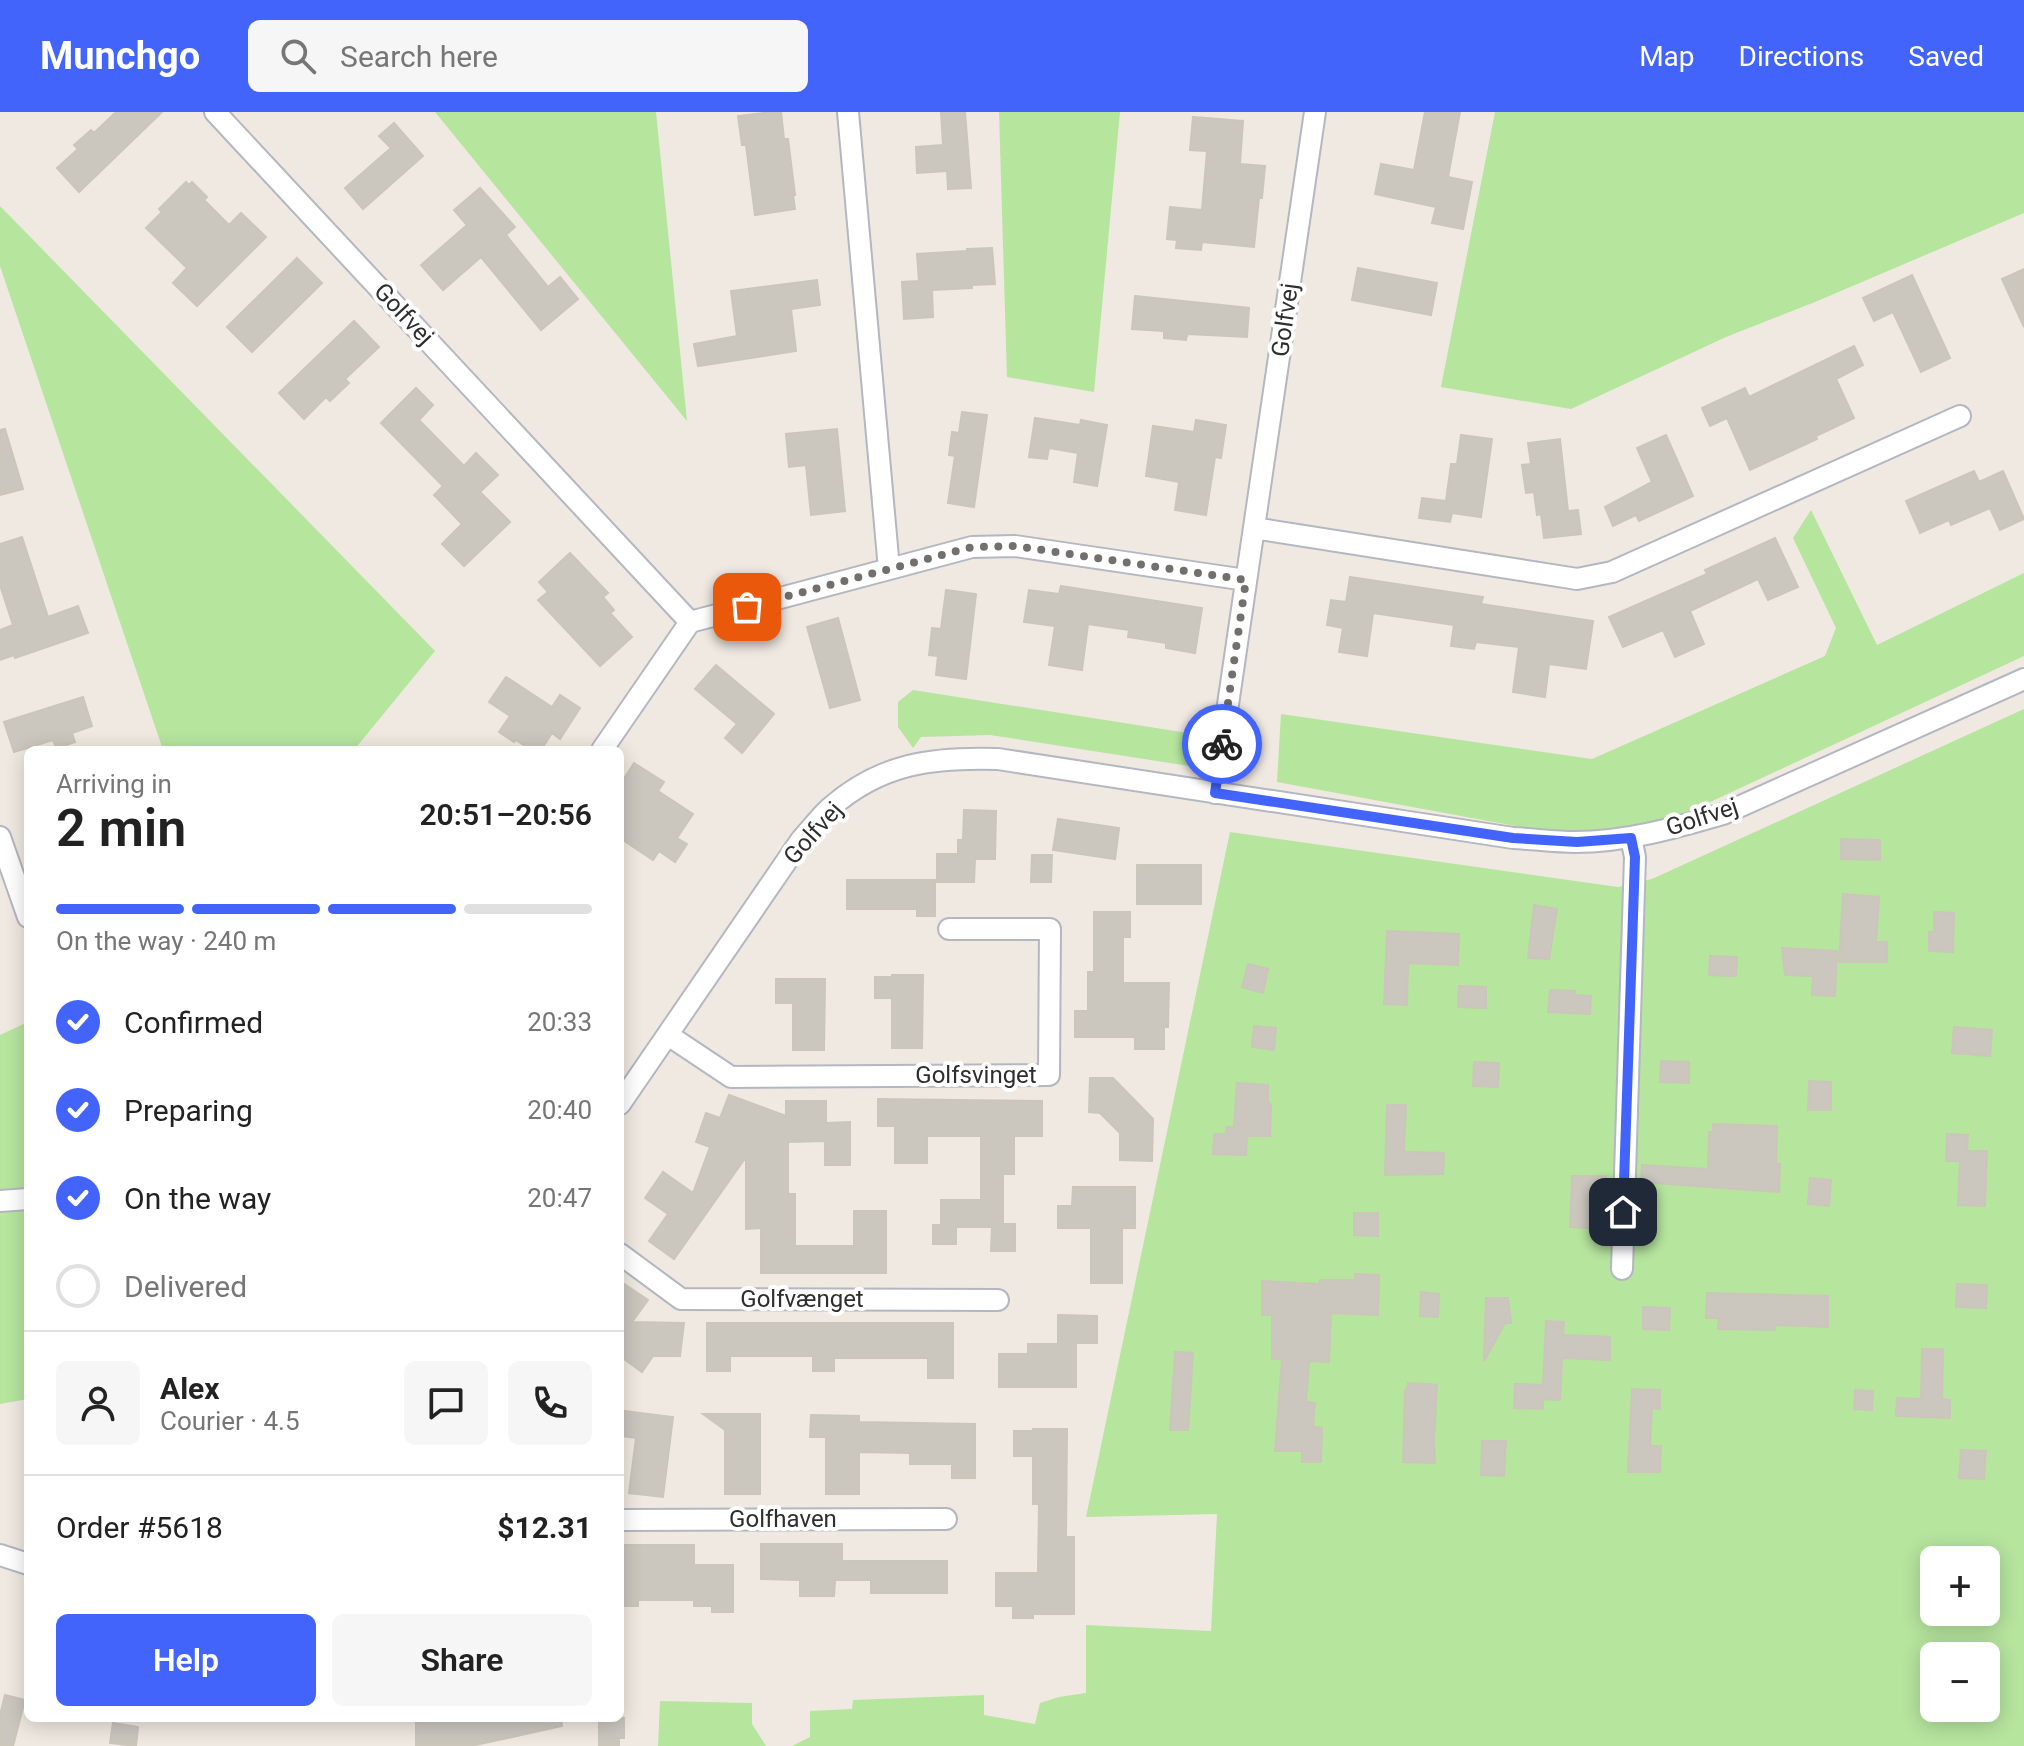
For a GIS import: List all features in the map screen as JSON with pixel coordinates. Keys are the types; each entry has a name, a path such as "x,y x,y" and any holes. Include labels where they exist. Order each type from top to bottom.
{"street":[{"name":"Golfvej","path":"215,112 690,622"},
{"path":"848,112 889,569"},
{"name":"Golfvej","path":"1215,793 1315,112"},
{"path":"1254,528 1577,579 1612,572 1960,416"},
{"path":"605,746 690,622 972,547 1015,546 1246,580"},
{"name":"Golfvej","path":"624,1098 801,840 830,808 859,786 918,762 955,758 998,759 1513,838 1577,842 1631,838 1723,814 2024,679"},
{"path":"0,837 24,906"},
{"path":"1622,1269 1635,857 1631,838"},
{"name":"Golfsvinget","path":"668,1035 731,1077 1049,1075 1050,929 949,929"},
{"path":"0,1201 24,1199"},
{"name":"Golfvænget","path":"624,1257 681,1299 998,1300"},
{"name":"Golfhaven","path":"624,1520 946,1519"},
{"path":"0,1555 24,1563"}],"green space":[{"path":"435,112 656,112 687,421"},
{"path":"999,112 1120,112 1094,392 1007,377"},
{"path":"1495,112 2024,112 2024,213 1726,337 1571,409 1441,387"},
{"path":"0,206 435,651 357,746 162,746 0,266"},
{"path":"1811,510 1877,645 2024,573 2024,656 1678,817 1616,833 1564,835 1277,782 1281,714 1592,759 1825,656 1836,628 1793,538"},
{"path":"913,690 1207,736 1189,766 990,735 921,737 913,748 898,727 898,702"},
{"path":"2024,709 2024,1746 792,1746 810,1737 810,1711 852,1709 853,1700 984,1695 984,1715 1035,1724 1040,1703 1086,1693 1086,1625 1211,1631 1217,1514 1086,1517 1230,832 1618,887 1652,879"},
{"path":"24,1024 24,1400 0,1404 0,1035"},
{"path":"660,1701 752,1703 752,1724 766,1746 658,1746"}],"building":[{"path":"116,112 162,112 79,192 57,168 78,149 74,145 91,130 94,133"},
{"path":"781,112 784,139 788,139 795,209 755,215 746,145 742,145 738,116"},
{"path":"941,112 965,112 971,188 948,189 947,171 917,173 916,147 943,145"},
{"path":"1425,112 1460,112 1448,177 1472,182 1463,229 1432,223 1436,207 1375,194 1381,164 1414,170"},
{"path":"1193,117 1243,121 1240,164 1265,166 1254,247 1202,242 1201,250 1176,248 1177,240 1167,239 1170,207 1202,210 1207,151 1190,150"},
{"path":"394,123 423,156 363,209 345,188 391,148 379,136"},
{"path":"186,182 189,185 192,182 207,197 204,200 229,225 241,213 266,237 197,306 173,283 187,268 146,228 162,212 159,209"},
{"path":"480,188 515,227 506,235 548,287 560,277 578,299 541,330 481,257 443,290 421,265 467,225 454,210"},
{"path":"992,248 995,284 932,290 933,317 904,319 902,282 919,281 917,254"},
{"path":"297,258 322,283 252,352 227,327"},
{"path":"1358,268 1437,283 1431,315 1352,300"},
{"path":"2024,269 2024,327 2002,279"},
{"path":"1912,275 1950,358 1921,372 1893,312 1874,321 1863,298"},
{"path":"817,280 820,305 791,309 796,351 698,366 694,344 737,336 731,291"},
{"path":"1135,296 1249,308 1247,337 1187,334 1186,340 1164,338 1164,331 1132,329"},
{"path":"354,321 379,347 345,379 349,383 330,401 326,397 304,419 279,393"},
{"path":"1854,346 1863,365 1836,379 1854,418 1816,436 1817,439 1750,470 1727,418 1710,426 1702,408 1745,388 1749,397"},
{"path":"416,388 433,405 419,420 464,466 476,453 498,475 480,492 510,522 464,566 442,544 462,524 434,495 443,486 381,423"},
{"path":"962,412 987,415 974,507 948,503 955,456 949,455 952,432 959,433"},
{"path":"1035,418 1080,425 1081,420 1107,425 1097,486 1074,482 1078,453 1049,448 1047,459 1029,457"},
{"path":"1196,420 1226,425 1221,458 1215,457 1206,515 1175,510 1179,482 1146,476 1153,426 1194,432"},
{"path":"5,429 23,489 0,495 0,430"},
{"path":"837,429 845,511 811,515 806,465 789,467 786,434"},
{"path":"1461,435 1492,439 1481,517 1452,513 1450,522 1419,518 1422,498 1446,501 1451,464 1457,464"},
{"path":"1666,435 1693,496 1639,521 1636,515 1613,526 1605,507 1652,482 1637,448"},
{"path":"1560,439 1568,511 1578,510 1581,534 1544,538 1534,492 1526,493 1522,465 1531,464 1528,443"},
{"path":"1974,471 1979,482 2003,471 2024,519 2000,530 1990,508 1951,525 1949,520 1920,533 1906,501"},
{"path":"22,537 48,617 78,606 88,633 15,658 14,655 0,660 0,630 13,625 0,585 0,544"},
{"path":"1775,538 1798,587 1768,600 1758,579 1690,611 1704,644 1675,657 1663,630 1623,647 1609,617 1707,574 1705,570"},
{"path":"570,553 608,593 603,597 614,610 610,613 632,637 600,666 538,600 548,592 539,582"},
{"path":"1350,577 1483,597 1481,604 1593,621 1586,669 1549,664 1545,697 1513,692 1519,647 1476,642 1474,649 1451,646 1454,625 1373,613 1367,656 1339,652 1343,628 1327,625 1331,600 1346,602"},
{"path":"1061,586 1202,608 1195,653 1166,648 1166,643 1128,637 1129,630 1088,624 1082,670 1049,665 1055,626 1024,622 1029,590 1059,594"},
{"path":"946,590 976,594 966,679 936,675 938,656 929,655 932,628 941,629"},
{"path":"838,618 860,700 830,708 807,627"},
{"path":"716,665 774,714 742,753 725,738 737,724 695,689"},
{"path":"506,677 552,707 560,695 580,708 560,739 552,733 544,746 525,746 499,732 510,716 489,702"},
{"path":"83,697 92,726 72,733 75,742 55,746 53,740 24,746 24,749 14,752 4,722"},
{"path":"634,763 664,782 658,791 693,814 677,838 687,844 675,862 659,851 653,860 624,841 624,779"},
{"path":"964,810 996,811 995,859 975,859 974,882 937,882 937,854 958,854 958,840 963,840"},
{"path":"1058,819 1119,828 1115,859 1053,850"},
{"path":"1841,839 1880,840 1880,860 1841,859"},
{"path":"1032,855 1052,855 1051,882 1031,882"},
{"path":"1137,865 1201,865 1201,904 1137,904"},
{"path":"847,880 935,880 935,916 917,916 917,909 847,909"},
{"path":"1843,894 1879,897 1876,942 1887,942 1887,962 1839,962"},
{"path":"1534,905 1557,909 1549,959 1528,958"},
{"path":"1094,912 1130,912 1130,937 1123,937 1123,983 1169,983 1164,1049 1135,1049 1135,1037 1075,1037 1075,1011 1088,1011 1088,972 1094,972"},
{"path":"1934,912 1954,913 1953,952 1929,951 1929,932 1934,932"},
{"path":"1387,931 1459,934 1458,965 1408,963 1407,1005 1384,1004"},
{"path":"1782,948 1837,951 1835,996 1812,995 1813,976 1785,975"},
{"path":"1710,956 1737,957 1736,976 1709,975"},
{"path":"1248,964 1268,969 1263,993 1242,987"},
{"path":"923,975 922,1048 892,1048 892,998 875,998 875,977"},
{"path":"776,979 825,979 824,1050 793,1050 793,1003 776,1003"},
{"path":"1459,986 1486,987 1486,1008 1458,1007"},
{"path":"1550,990 1575,991 1575,995 1591,996 1590,1014 1548,1012"},
{"path":"1254,1026 1276,1028 1274,1050 1252,1047"},
{"path":"1954,1027 1992,1030 1990,1056 1952,1053"},
{"path":"1661,1061 1689,1062 1689,1083 1660,1082"},
{"path":"1474,1062 1499,1063 1498,1087 1473,1086"},
{"path":"1090,1078 1113,1078 1153,1119 1152,1161 1120,1160 1120,1133 1100,1113 1089,1112"},
{"path":"1809,1081 1831,1082 1831,1110 1808,1110"},
{"path":"1237,1083 1268,1085 1270,1136 1247,1136 1246,1155 1213,1154 1214,1134 1226,1134 1227,1127 1234,1127"},
{"path":"729,1095 786,1116 786,1101 826,1101 826,1123 850,1122 850,1165 825,1165 825,1141 788,1142 788,1194 795,1194 795,1246 854,1246 854,1211 886,1211 886,1273 761,1273 761,1228 746,1229 746,1157 674,1259 649,1241 668,1214 645,1198 663,1172 693,1193 710,1147 696,1142 706,1113 720,1118"},
{"path":"878,1099 1042,1101 1042,1136 1014,1136 1014,1174 1003,1174 1003,1224 1015,1224 1015,1251 991,1251 992,1227 956,1227 956,1244 933,1244 933,1225 941,1225 941,1200 981,1200 981,1136 927,1136 927,1163 895,1163 895,1126 878,1126"},
{"path":"1387,1105 1406,1105 1404,1152 1444,1153 1443,1174 1385,1175"},
{"path":"1713,1124 1777,1126 1779,1192 1641,1182 1642,1165 1708,1169 1709,1132 1713,1132"},
{"path":"1947,1134 1968,1135 1967,1151 1987,1151 1985,1206 1958,1205 1960,1161 1946,1161"},
{"path":"1572,1176 1606,1176 1604,1229 1570,1227"},
{"path":"1810,1178 1831,1180 1829,1206 1808,1204"},
{"path":"1073,1187 1135,1187 1135,1228 1122,1228 1122,1283 1091,1283 1091,1228 1058,1228 1058,1206 1072,1206"},
{"path":"1354,1213 1378,1213 1378,1236 1354,1235"},
{"path":"1355,1274 1379,1275 1378,1315 1331,1313 1329,1362 1309,1361 1306,1402 1315,1403 1313,1427 1322,1428 1321,1462 1302,1462 1302,1451 1275,1451 1282,1359 1272,1359 1272,1315 1262,1315 1262,1281 1320,1284 1320,1280 1355,1280"},
{"path":"624,1284 648,1300 632,1322 684,1323 680,1356 653,1356 642,1372 624,1359"},
{"path":"1957,1284 1987,1285 1986,1308 1956,1307"},
{"path":"1421,1292 1439,1294 1438,1317 1420,1316"},
{"path":"1707,1293 1828,1296 1828,1327 1775,1325 1775,1330 1718,1329 1719,1318 1706,1318"},
{"path":"1486,1298 1508,1298 1511,1323 1505,1323 1484,1361"},
{"path":"1643,1307 1670,1308 1669,1330 1643,1329"},
{"path":"1058,1315 1097,1316 1097,1343 1076,1343 1076,1387 999,1387 999,1354 1028,1354 1028,1344 1058,1344"},
{"path":"1546,1321 1564,1322 1563,1335 1610,1337 1610,1360 1562,1358 1560,1400 1543,1399 1543,1409 1514,1408 1515,1384 1543,1385"},
{"path":"707,1323 953,1323 953,1378 928,1378 928,1358 834,1358 834,1371 813,1371 813,1356 730,1356 730,1371 707,1371"},
{"path":"1922,1349 1943,1349 1942,1399 1950,1400 1950,1418 1896,1416 1897,1398 1921,1399"},
{"path":"1175,1352 1193,1353 1188,1430 1170,1430"},
{"path":"1408,1383 1437,1385 1435,1463 1403,1462 1405,1390"},
{"path":"1632,1389 1660,1390 1660,1409 1652,1408 1650,1446 1661,1446 1660,1472 1628,1472"},
{"path":"1855,1390 1873,1391 1872,1410 1854,1409"},
{"path":"624,1411 673,1417 663,1497 629,1493 636,1438 624,1436"},
{"path":"703,1414 760,1414 760,1494 725,1494 725,1430"},
{"path":"811,1415 859,1416 859,1422 975,1424 975,1478 952,1478 952,1464 910,1464 910,1453 859,1452 859,1494 826,1494 826,1437 810,1437"},
{"path":"1067,1429 1066,1537 1074,1537 1074,1614 1033,1614 1033,1618 1013,1618 1013,1606 996,1606 996,1573 1038,1573 1039,1504 1033,1504 1033,1456 1014,1456 1014,1431"},
{"path":"1482,1441 1506,1441 1504,1476 1481,1475"},
{"path":"1961,1450 1986,1451 1984,1479 1959,1478"},
{"path":"761,1544 842,1544 842,1561 947,1561 947,1593 871,1593 871,1580 835,1580 834,1596 800,1596 800,1580 761,1579"},
{"path":"624,1545 694,1545 694,1565 733,1565 733,1612 712,1612 712,1606 694,1606 694,1600 638,1600 638,1606 624,1606"},
{"path":"5,1695 24,1700 13,1746 0,1746 0,1715"},
{"path":"416,1722 562,1722 562,1726 471,1746 416,1746"},
{"path":"599,1722 624,1722 624,1738 619,1738 619,1746 599,1746"},
{"path":"113,1723 138,1727 136,1746 110,1743"}],"way so far":[{"path":"747,607 972,547 1015,546 1246,580 1222,744"}],"route":[{"path":"1222,744 1215,793 1513,838 1577,842 1631,838 1635,857 1623,1212"}]}
